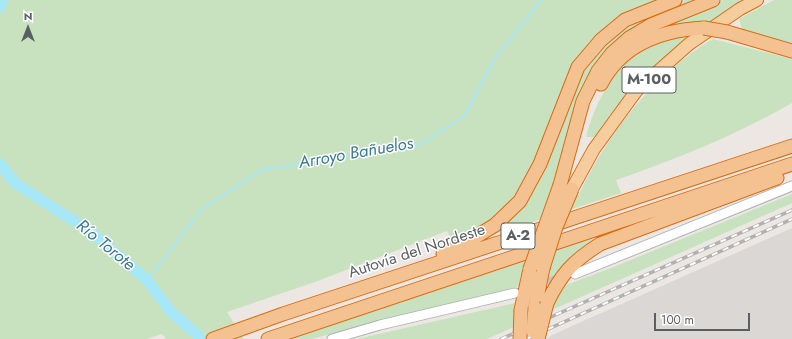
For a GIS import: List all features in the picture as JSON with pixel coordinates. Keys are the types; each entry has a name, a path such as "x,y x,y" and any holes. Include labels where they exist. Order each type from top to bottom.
{"highway":[{"name":"A-2","path":"283,314 333,290 442,254 461,246 495,226 520,201 540,164 578,68 601,40 625,20 675,0"},
{"path":"566,188 583,102 598,71 612,53 629,38 651,25 713,0"},
{"name":"M-100","path":"532,339 537,268 556,227 566,188 637,90 688,44 740,9 757,0"},
{"path":"566,188 590,105 606,75 617,62 633,48 663,33 684,29 704,28 727,32 792,51"},
{"name":"Autovía del Nordeste","path":"213,339 283,314 792,146"},
{"name":"A-2","path":"268,339 792,164"},
{"path":"538,339 547,303 556,283 578,258 600,244 792,173"},
{"path":"520,339 521,310 537,268"}],"street":[{"path":"574,274 792,186"},
{"path":"332,339 380,325 515,293"}],"shaded area":[{"path":"792,228 792,339 547,339 552,335"}],"green space":[{"path":"0,0 658,0 619,17 595,38 524,188 497,217 455,245 447,231 315,282 227,312 244,339 166,339 162,334 147,339 0,339"},
{"path":"686,0 702,0 617,42 564,156 554,184 579,195 603,150 635,107 672,69 713,39 792,59 792,103 749,126 706,146 616,180 621,193 478,240 500,226 592,55 632,19"},
{"path":"723,0 743,0 701,28 661,60 631,90 594,137 586,137 594,112 614,76 633,57 644,49 672,37 676,24 650,29"},
{"path":"774,0 792,0 792,45 742,29 739,19"},
{"path":"792,194 792,203 487,339 357,339 515,303 515,318 554,304 561,287"},
{"path":"592,239 597,241 547,290 550,269 521,274 519,286 497,293 311,339 290,339"}],"waterway":[{"name":"Río Torote","path":"0,7 2,0"},
{"name":"Arroyo Bañuelos","path":"147,280 203,208 262,170 423,143 464,116 495,58 541,0"},
{"name":"Río Torote","path":"0,164 15,183 91,232 147,280 171,312 202,339"}],"tunnel":[{"path":"535,287 563,277"}],"railway":[{"path":"501,339 792,210"},
{"path":"526,339 792,219"}]}
